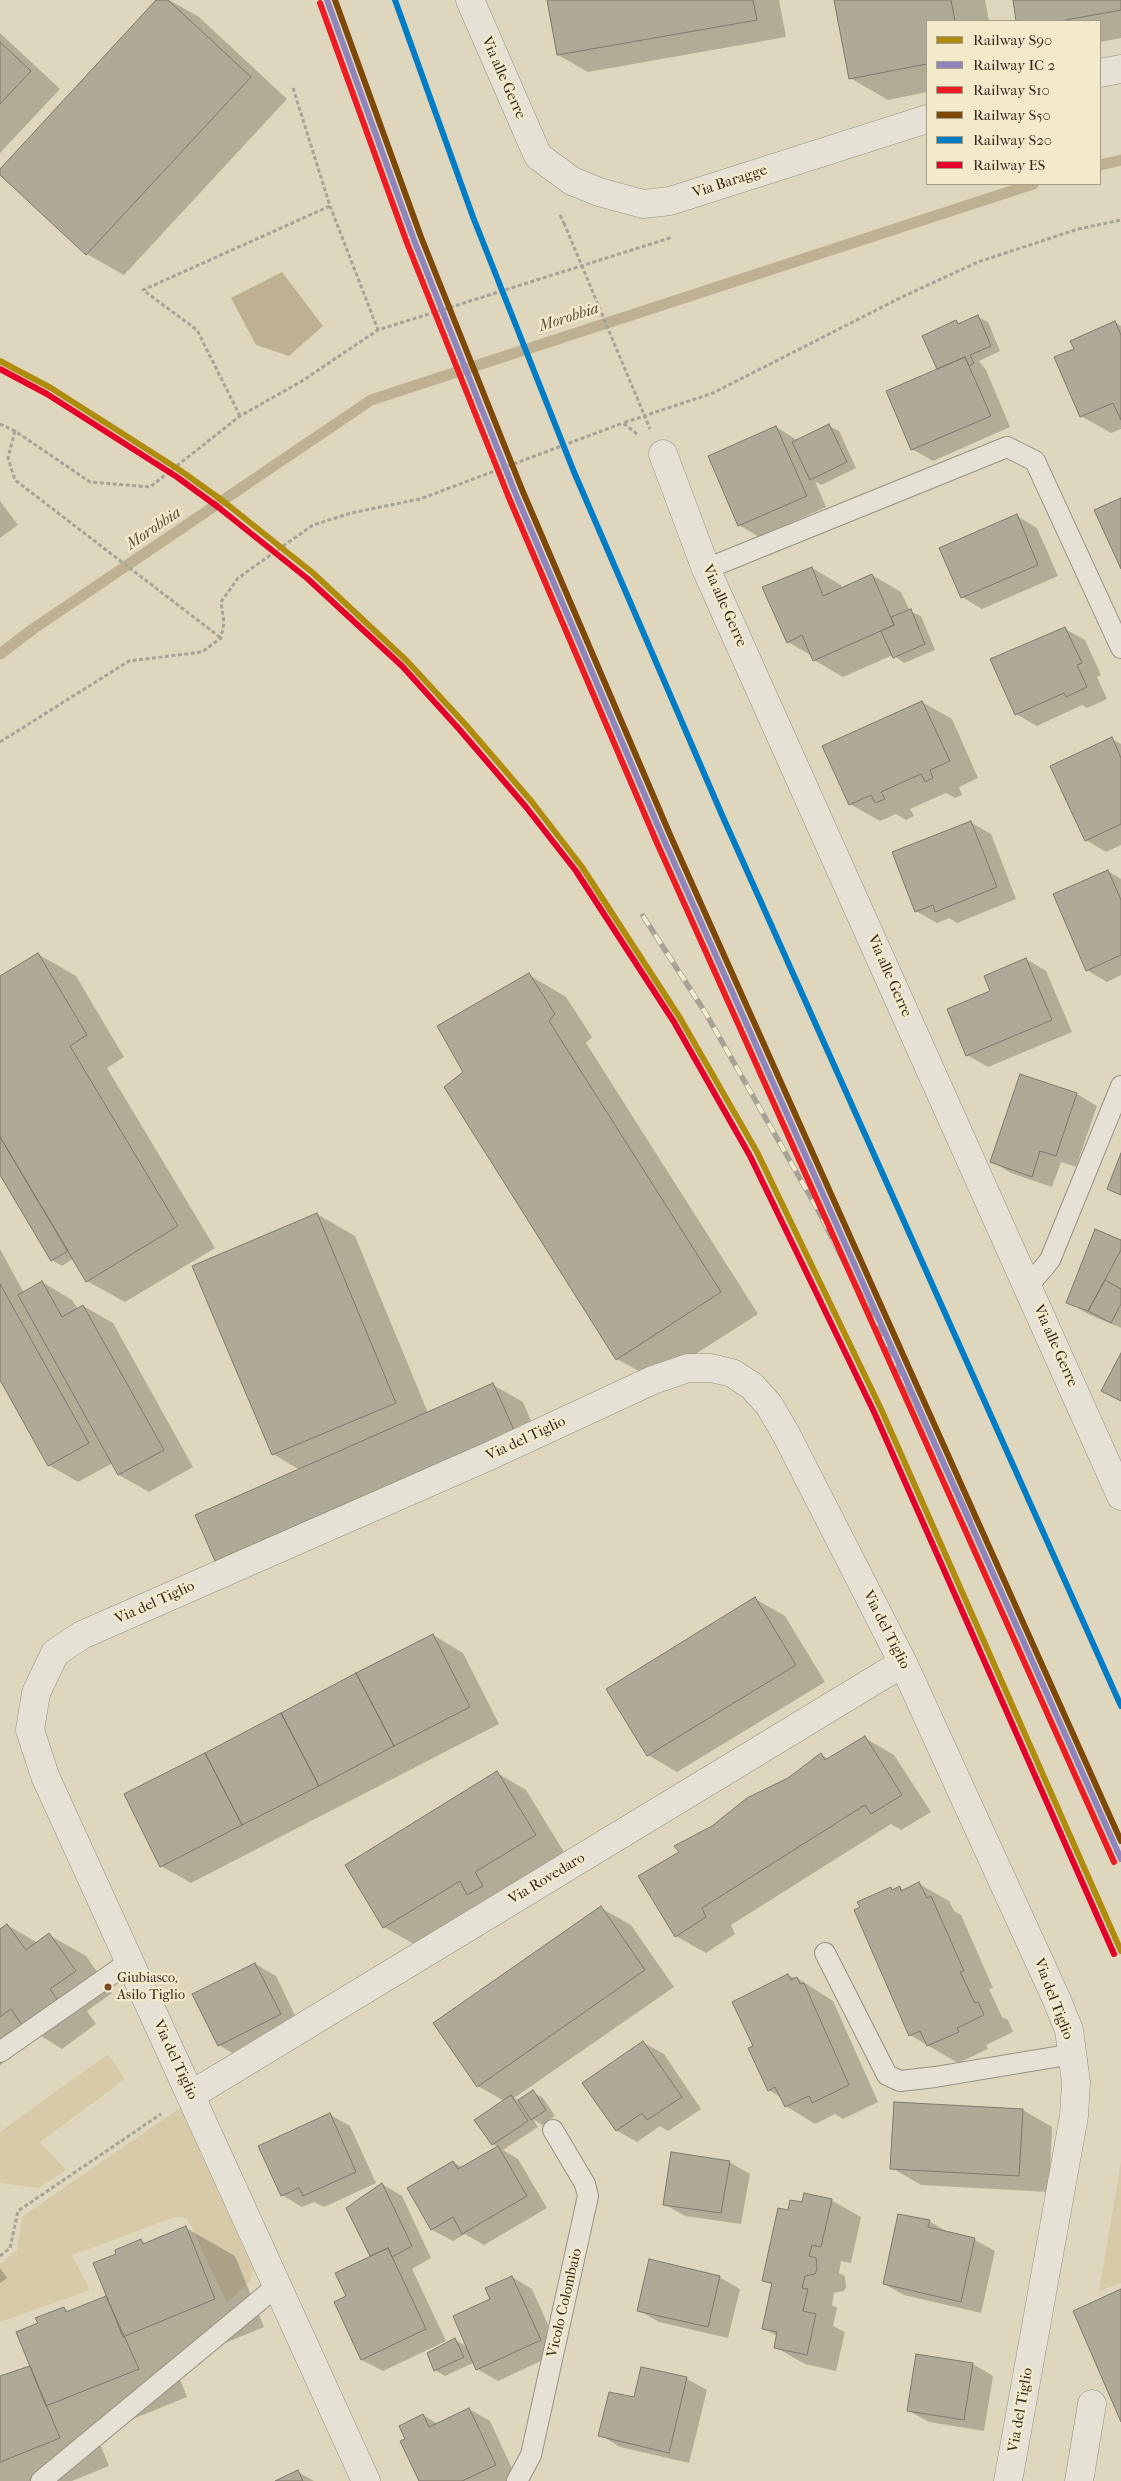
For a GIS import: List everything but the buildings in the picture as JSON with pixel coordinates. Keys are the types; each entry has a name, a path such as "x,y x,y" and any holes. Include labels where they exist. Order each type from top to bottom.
{"street":[{"name":"Via alle Gerre","path":"470,0 538,156"},
{"path":"1101,73 1121,69"},
{"name":"Via Baragge","path":"538,156 572,180 599,192 643,204 679,198 926,118"},
{"name":"Via alle Gerre","path":"663,454 706,569 1121,1496"},
{"name":"Via del Tiglio","path":"366,2481 44,1776 30,1730 36,1692 55,1653 82,1635 487,1457 653,1380 688,1368 712,1368 732,1373 752,1386 770,1406 903,1664 1069,2030 1076,2082 1074,2116 1008,2481"},
{"name":"Via Rovedaro","path":"191,2095 903,1664"},
{"path":"1080,2481 1092,2404"}],"lane":[{"path":"706,569 1007,447 1035,461 1121,648"},
{"path":"1028,1286 1050,1260 1121,1086"},
{"path":"825,1953 887,2075 900,2081 1073,2054"},
{"path":"0,2052 129,1962"},
{"name":"Vicolo Colombaio","path":"517,2481 531,2455 588,2196 585,2184 553,2130"},
{"path":"41,2481 277,2286"}],"path":[{"path":"293,88 330,206 378,330"},
{"path":"240,416 197,330 143,290 330,206"},
{"path":"0,742 129,662 202,652 221,638 224,622 221,602 238,578 313,525 351,513 420,499 623,423 713,393 978,262 1078,229 1121,220"},
{"path":"564,223 650,429"},
{"path":"0,424 15,431 90,482 150,487 240,416 302,380 378,330 677,236"},
{"path":"623,423 663,454"},
{"path":"15,431 8,458 15,480 221,638"},
{"path":"0,2256 10,2248 18,2210 191,2095"}],"shaded area":[{"path":"282,272 323,326 289,356 256,345 231,298"},
{"path":"108,2054 125,2079 40,2142 66,2170 39,2188 0,2183 0,2132"},
{"path":"180,2108 253,2269 250,2281 227,2303 187,2218 175,2217 72,2255 90,2290 0,2322 0,2264 17,2250 23,2216"},
{"path":"1121,2162 1121,2283 1099,2291"}],"waterway":[{"name":"Morobbia","path":"1101,165 1121,160"},
{"name":"Morobbia","path":"0,654 33,629 371,400 1030,185"}],"railway":[{"path":"643,916 705,1012 818,1210 915,1402 970,1520"}],"rail line":[{"name":"S50","path":"335,0 421,237 523,492 671,837 1121,1841"},
{"name":"S20","path":"395,0 473,217 574,472 722,815 1121,1706"},
{"name":"S10","path":"320,3 407,243 509,498 657,843 1114,1862"},
{"name":"S90","path":"0,361 51,388 181,471 223,501 313,573 407,661 465,724 532,802 582,867 680,1018 757,1152 881,1409 1121,1951"},
{"name":"ES","path":"0,369 47,394 177,477 218,507 308,579 402,666 526,807 576,871 674,1022 750,1156 874,1412 1114,1954"}],"transit line":[{"path":"327,0 414,240 516,495 664,840 1121,1859"}],"place":[{"name":"Giubiasco, Asilo Tiglio","path":"108,1987"}]}
